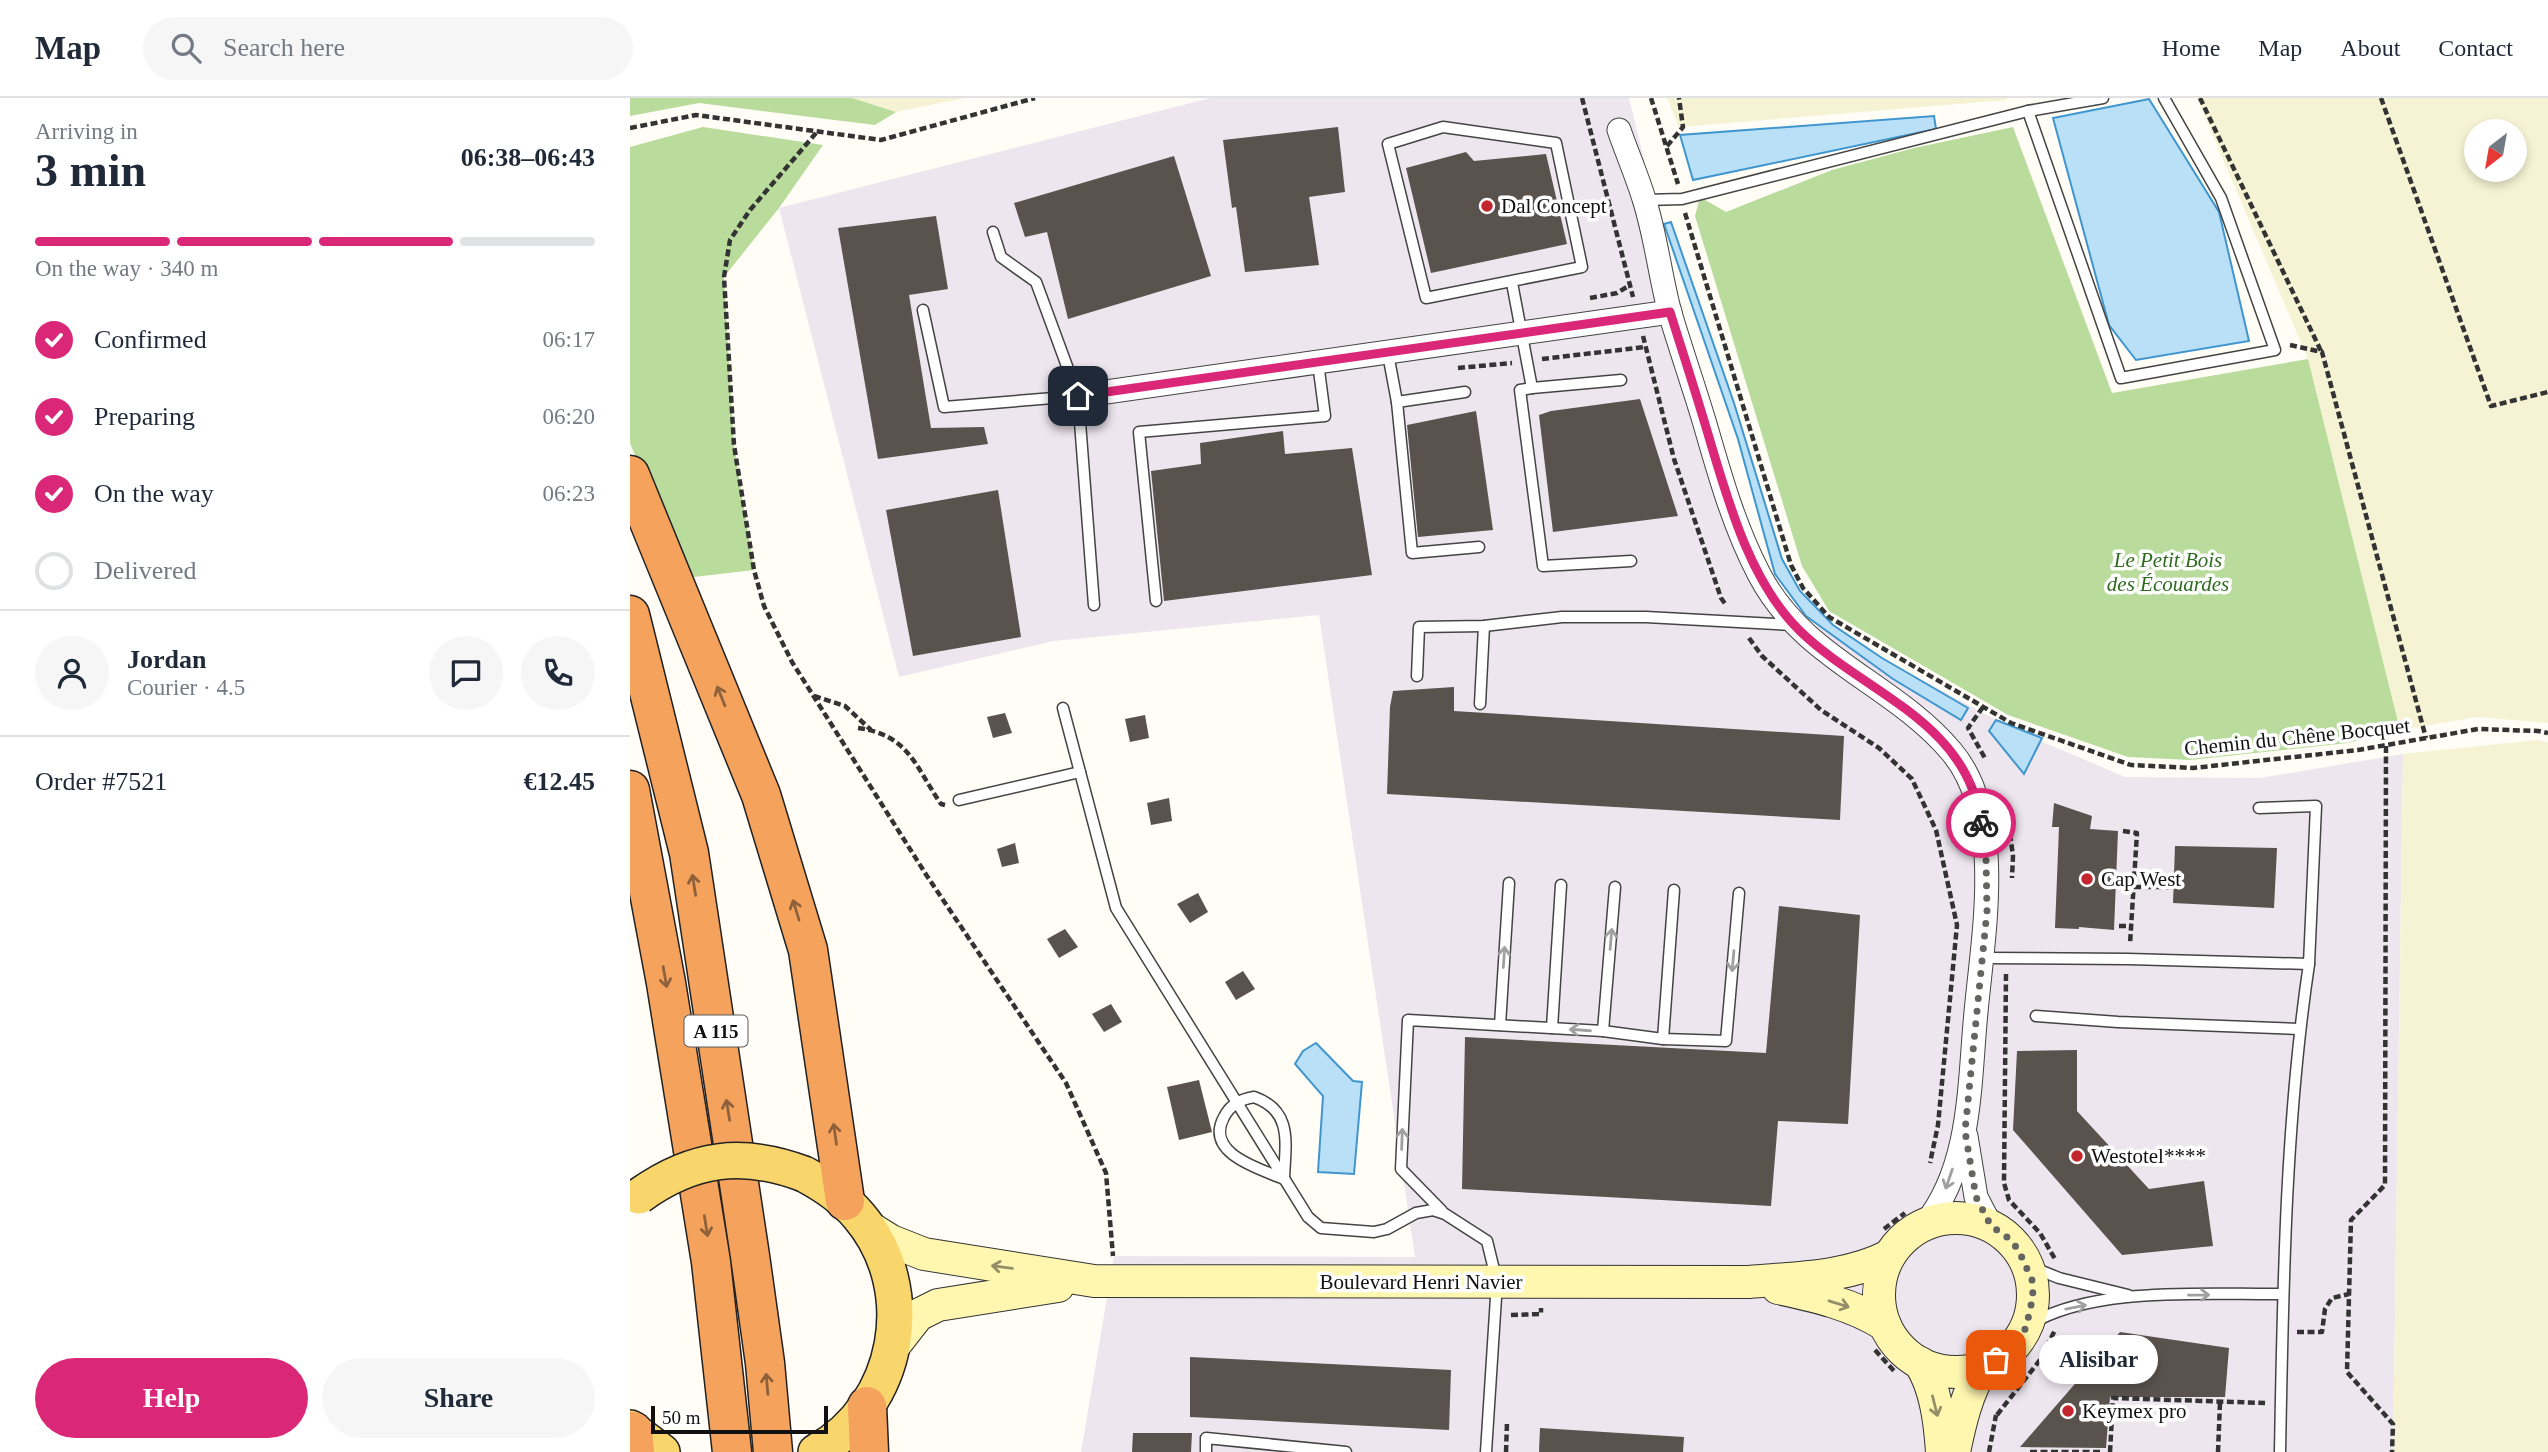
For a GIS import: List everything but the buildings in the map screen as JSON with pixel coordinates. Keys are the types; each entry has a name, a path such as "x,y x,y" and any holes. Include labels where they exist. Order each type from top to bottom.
{"highway":[{"path":"630,475 761,795 808,950 856,1214"},
{"name":"A 115","path":"630,615 689,853 750,1256 765,1363 773,1452"},
{"name":"A 115","path":"630,790 666,983 712,1262 732,1452"},
{"path":"841,1447 867,1406"}],"main road":[{"path":"635,1200 672,1175 690,1167 728,1160 767,1163 804,1174 856,1214 882,1254 892,1284 895,1305 893,1347 878,1388 867,1406"},
{"name":"Boulevard Henri Navier","path":"856,1214 891,1241 924,1254 1105,1281"},
{"path":"1909,1369 1967,1371 1983,1367 2008,1351 2026,1328 2033,1296 2027,1265 2018,1249 2006,1236 1991,1226 1970,1219 1919,1215 1911,1232 1886,1243 1876,1332 1899,1347 1909,1369 1928,1379 1937,1409 1942,1452"},
{"name":"Boulevard Henri Navier","path":"893,1347 910,1322 938,1305 1105,1281 1749,1282 1845,1272 1886,1243"},
{"name":"Boulevard Henri Navier","path":"1749,1282 1841,1304 1863,1312 1876,1332"},
{"path":"1954,1452 1968,1399 1983,1367"}],"street":[{"path":"1619,130 1645,200 1670,312 1732,517 1760,577 1796,626 1852,672 1923,722 1952,752 1966,774 1980,814 1986,859 1987,911 1965,1131 1943,1197 1919,1215"},
{"path":"1078,396 1523,335 1670,312"},
{"path":"1965,1131 1976,1197 1991,1226"}],"lane":[{"path":"1645,200 1682,199 2028,111 2103,98"},
{"path":"2028,111 2121,378 2275,350 2221,198 2164,98"},
{"path":"1443,127 1556,143 1582,267 1512,283 1426,298 1388,144 1443,127"},
{"path":"993,232 1001,257 1037,282 1078,396 1094,606"},
{"path":"1512,283 1532,388"},
{"path":"923,310 944,407 1078,396"},
{"path":"1388,354 1397,402 1412,553 1479,547"},
{"path":"1156,601 1139,432 1325,416 1318,363"},
{"path":"1621,380 1520,390 1543,566 1631,561"},
{"path":"1397,402 1465,392"},
{"path":"1417,676 1419,627 1485,626 1562,617 1646,617 1796,626"},
{"path":"1480,704 1485,626"},
{"path":"1063,708 1116,908 1308,1217 1321,1228 1374,1233 1416,1213 1433,1210 1445,1214"},
{"path":"959,800 1080,772"},
{"path":"2259,808 2316,806 2309,964 2300,1029 2283,1294 2280,1452"},
{"path":"1500,1025 1509,883"},
{"path":"1552,1028 1560,885"},
{"path":"1603,1031 1615,887"},
{"path":"1663,1039 1674,890"},
{"path":"1486,1452 1497,1282 1487,1241 1445,1214 1401,1169 1408,1020 1603,1031 1663,1039 1726,1041 1739,893"},
{"path":"1981,958 2309,964"},
{"path":"2036,1016 2300,1029"},
{"path":"1254,1097 1265,1101 1283,1119 1284,1179 1239,1159 1226,1149 1220,1138 1221,1124 1229,1110 1237,1103 1254,1097"},
{"path":"2027,1265 2059,1278 2131,1296"},
{"path":"2026,1328 2060,1310 2131,1296 2283,1294"},
{"path":"1206,1452 1206,1438 1346,1452"}],"path":[{"path":"630,128 696,115 881,140 1035,98"},
{"path":"1582,98 1674,458 1721,598 1762,656 1821,710 1879,748 1912,779 1936,830 1957,926 1937,1125 1929,1166"},
{"name":"Chemin du Chêne Bocquet","path":"1651,98 1791,565 1803,588 1829,617 2011,723 2130,765 2193,768 2386,746 2478,729 2548,733"},
{"path":"1667,146 1683,127 1679,98"},
{"path":"2200,98 2322,352 2426,738"},
{"path":"2381,98 2491,406 2548,392"},
{"path":"816,133 750,210 730,240 724,277 734,445 754,570 764,606 792,662 927,876 1066,1083 1107,1173 1105,1281"},
{"path":"2272,342 2322,352"},
{"path":"814,696 845,706 872,730"},
{"path":"1983,707 1968,728 1988,765"},
{"path":"858,728 886,734 898,742 941,804 947,806 959,800"},
{"path":"2386,746 2385,1185 2351,1220 2347,1372 2393,1424 2392,1452"},
{"path":"2123,831 2137,833 2129,959"},
{"path":"2009,832 2013,856 2012,882"},
{"path":"2134,887 2181,887"},
{"path":"2119,926 2132,926"},
{"path":"2006,959 2004,1184 2010,1200 2048,1244 2055,1258 2059,1278"},
{"path":"1886,1243 1894,1220 1919,1215"},
{"path":"1510,1327 1511,1315 1541,1314 1541,1283"},
{"path":"2282,1332 2322,1332 2325,1309 2332,1298 2349,1294"},
{"path":"1997,1415 2040,1360 2058,1324 2060,1310"},
{"path":"1876,1332 1881,1359 1909,1369"},
{"path":"2110,1452 2113,1398 2281,1404"},
{"path":"2218,1452 2220,1402"},
{"path":"1506,1452 1507,1414"},
{"path":"2030,1452 2100,1452"}],"shaded area":[{"path":"852,98 965,98 896,112"},
{"path":"1210,98 1629,98 1744,564 1776,616 1828,629 2013,729 2125,777 2260,778 2403,754 2393,1452 1081,1452 1114,1256 1415,1257 1319,615 1054,641 899,677 779,208"},
{"path":"1667,98 2006,98 2007,100 1679,127"},
{"path":"2197,98 2548,98 2548,723 2477,717 2400,730 2308,359"},
{"path":"2538,740 2548,743 2548,1452 2393,1452 2403,754"}],"green space":[{"path":"630,98 852,98 896,112 875,125 699,103 630,116"},
{"path":"703,127 823,145 779,208 724,277 734,445 754,570 685,578 630,443 630,147"},
{"name":"Le Petit Bois des Écouardes","path":"2013,127 2112,393 2308,359 2400,730 2348,743 2190,760 2128,757 2008,715 1829,611 1802,566 1695,216 1700,197 1726,212 1832,170 1914,148"}],"water":[{"path":"2149,99 2219,212 2249,341 2136,360 2109,325 2053,118"},
{"path":"1934,116 1936,129 1693,180 1680,135"},
{"path":"1671,222 1734,403 1782,559 1800,591 1833,625 1882,658 1968,708 1961,720 1893,679 1806,616 1775,574 1738,439 1664,224"},
{"path":"1996,720 2042,738 2024,774 1989,731"},
{"path":"1316,1043 1353,1081 1362,1082 1354,1174 1318,1172 1323,1096 1295,1064 1303,1051"}],"way so far":[{"path":"1981,823 1986,859 1987,911 1965,1131 1976,1197 1991,1226 2006,1236 2018,1249 2032,1280 2033,1296 2026,1328 2008,1351 1996,1360"}],"place":[{"name":"Dal Concept","path":"1487,206"},
{"name":"Cap West","path":"2087,879"},
{"name":"Westotel****","path":"2077,1156"},
{"name":"Alisibar","path":"1996,1360"},
{"name":"Keymex pro","path":"2068,1411"}],"route":[{"path":"1078,396 1670,312 1732,517 1760,577 1800,631 1923,722 1952,752 1966,774 1981,823"}]}
